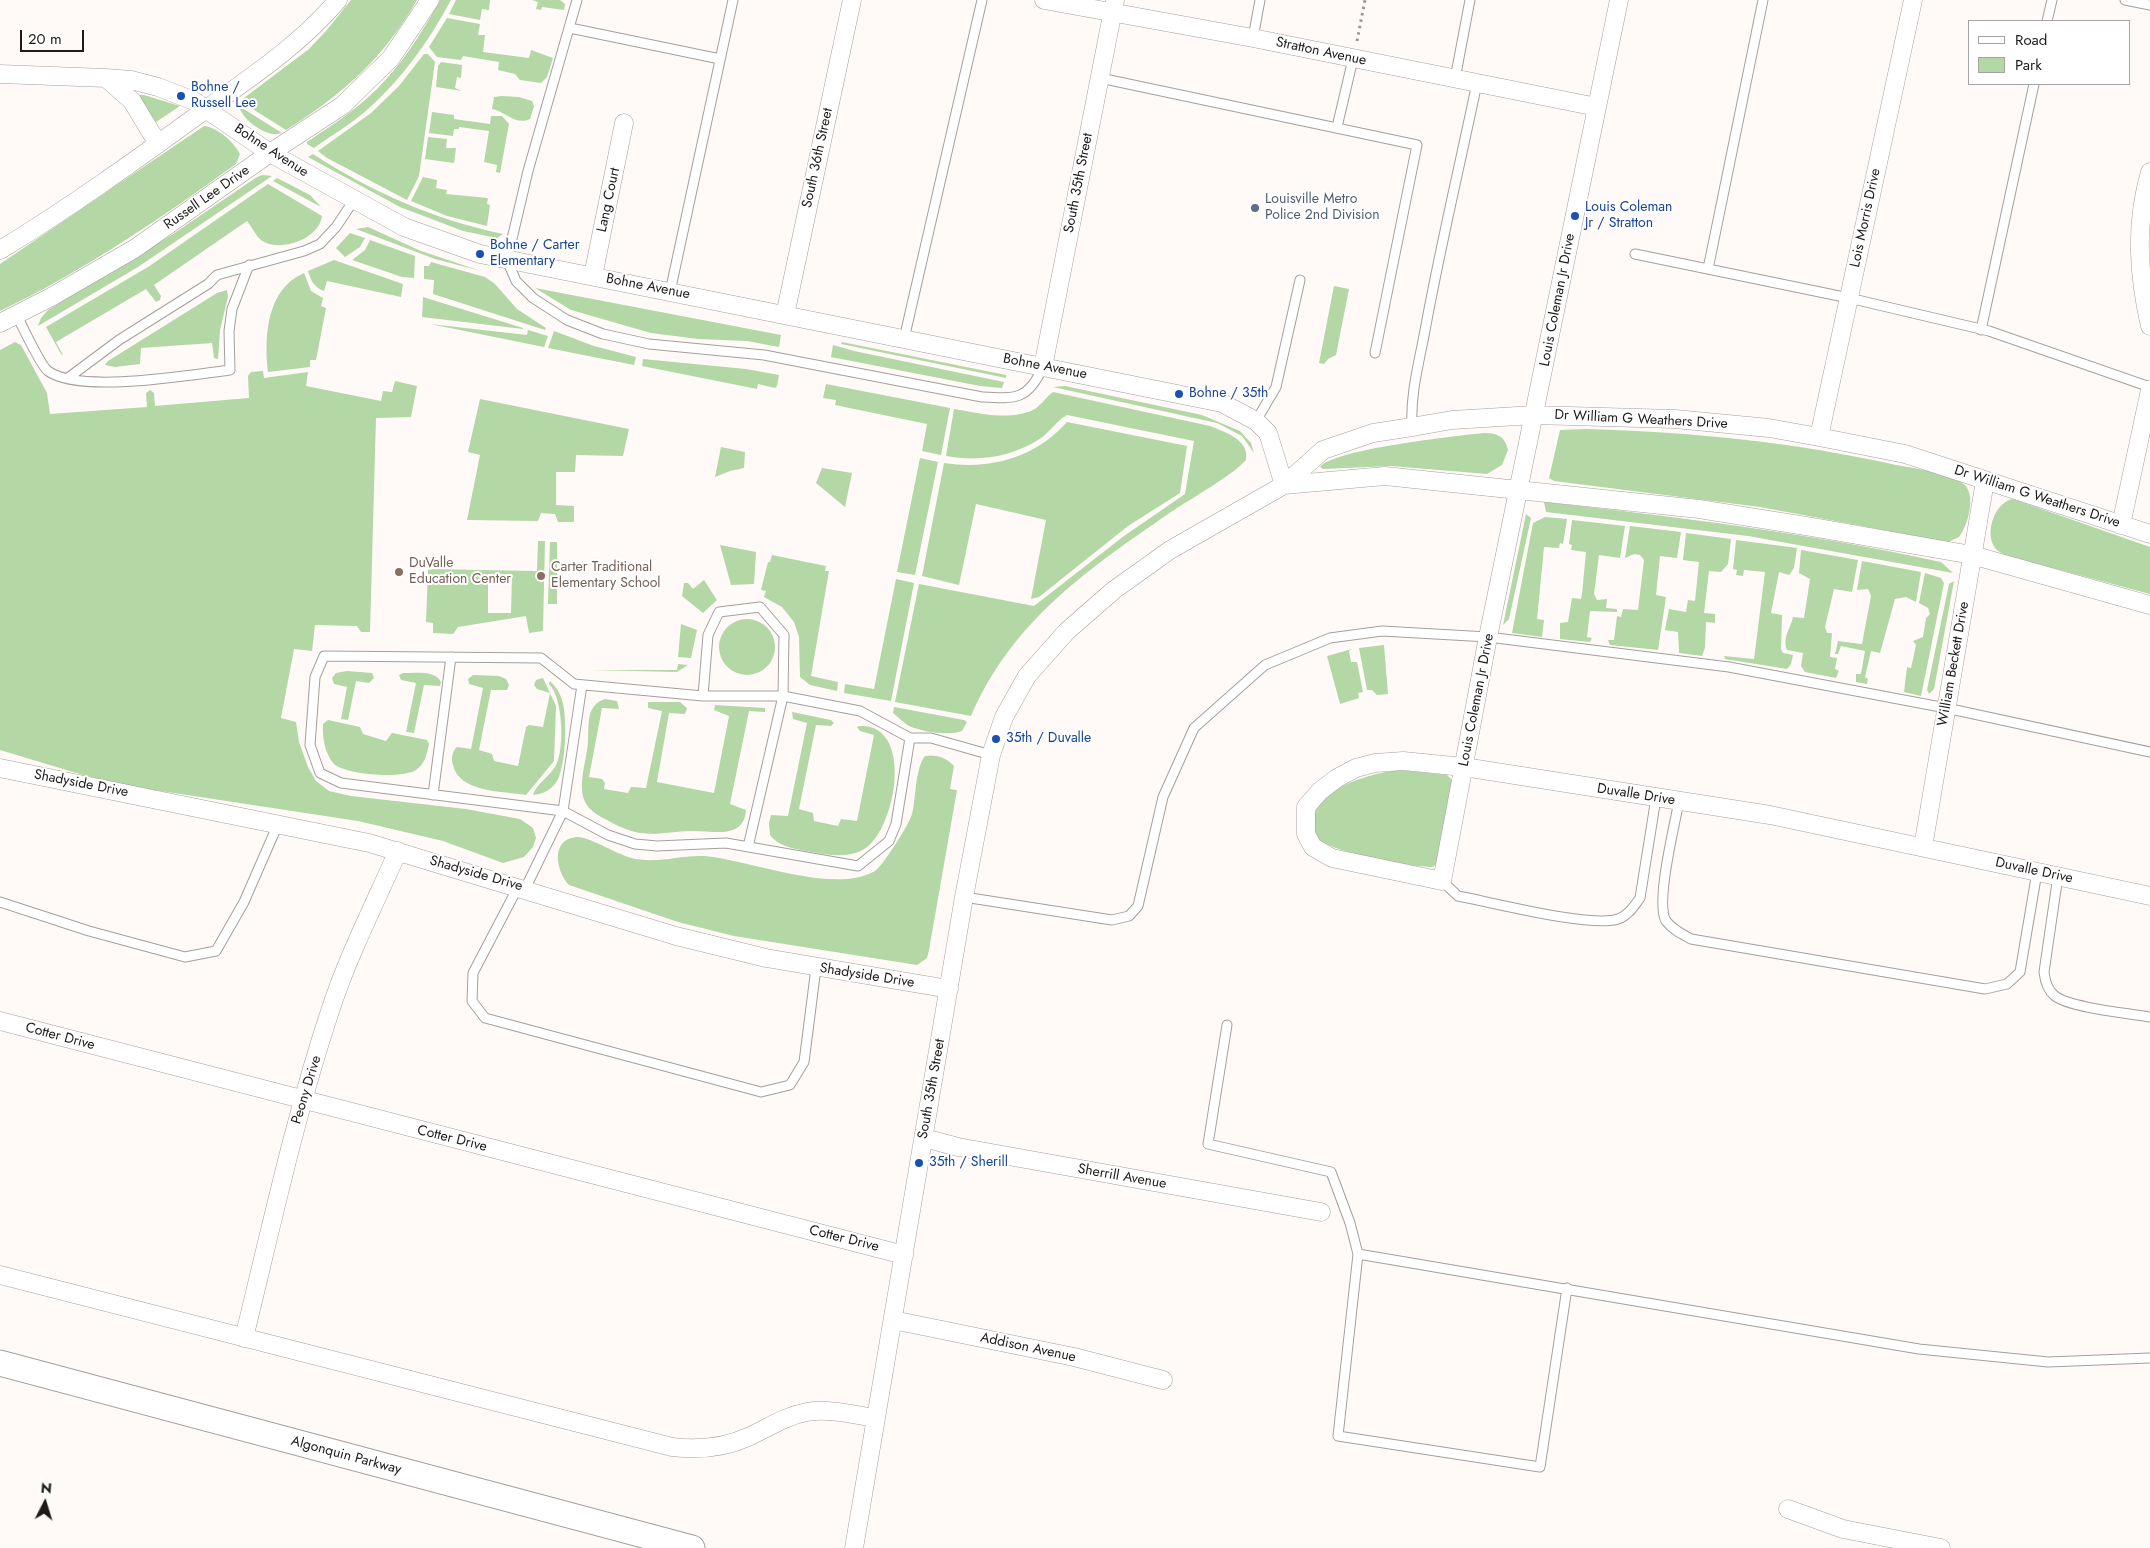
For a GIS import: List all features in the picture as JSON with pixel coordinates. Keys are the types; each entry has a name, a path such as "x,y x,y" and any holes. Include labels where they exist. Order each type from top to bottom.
{"main road":[{"name":"Algonquin Parkway","path":"0,1363 692,1548"}],"street":[{"path":"0,250 158,144 288,52 317,26 338,0"},
{"name":"Russell Lee Drive","path":"0,322 59,293 134,250 270,153 343,105 367,84 391,58 430,0"},
{"name":"South 36th Street","path":"785,315 852,0"},
{"name":"Stratton Avenue","path":"1044,0 1114,6 1252,38 1597,107"},
{"name":"Louis Coleman Jr Drive","path":"1442,881 1488,636 1619,0"},
{"name":"Lois Morris Drive","path":"1819,437 1913,0"},
{"name":"South 35th Street","path":"1043,367 1114,6"},
{"name":"Bohne Avenue","path":"0,74 131,80 158,87 194,101 270,153 404,227 480,254 1222,403 1256,421 1268,433 1284,485"},
{"path":"106,78 132,101 158,144"},
{"name":"Lang Court","path":"593,276 624,124"},
{"path":"2150,172 2144,192 2140,224 2139,264 2146,288 2150,326"},
{"path":"2121,525 2150,389"},
{"name":"Dr William G Weathers Drive","path":"1033,670 1067,631 1114,590 1170,550 1284,485 1323,450 1373,434 1452,420 1534,415 1675,419 1769,428 1906,454 2150,534"},
{"name":"Dr William G Weathers Drive","path":"1284,485 1385,476 1699,509 1812,526 1972,555 2150,605"},
{"name":"William Beckett Drive","path":"1923,847 1985,481"},
{"name":"South 35th Street","path":"854,1548 990,754 1004,717 1015,696 1033,670"},
{"name":"Duvalle Drive","path":"1442,881 1332,858 1313,847 1306,834 1306,807 1320,791 1337,778 1356,768 1403,761 1464,767 1770,815 2150,896"},
{"name":"Shadyside Drive","path":"0,768 369,843 676,936 766,958 816,968 949,989"},
{"name":"Peony Drive","path":"244,1338 304,1100 331,1008 348,962 398,851"},
{"name":"Cotter Drive","path":"0,1021 904,1255"},
{"name":"Sherrill Avenue","path":"924,1138 958,1147 1321,1212"},
{"path":"0,1275 672,1448 702,1448 730,1443 747,1438 782,1419 809,1412 876,1418"},
{"name":"Addison Avenue","path":"893,1320 1074,1357 1163,1380"},
{"path":"1788,1509 1844,1529 1941,1548"}],"lane":[{"path":"577,0 528,171 507,260 516,281 533,298 567,320 603,334 649,344 764,355 982,397 1008,399 1025,393 1035,385 1043,367"},
{"path":"670,292 733,0"},
{"path":"904,339 982,0"},
{"path":"1252,38 1260,0"},
{"path":"1455,79 1470,0"},
{"path":"1708,269 1763,0"},
{"path":"2047,20 2052,0"},
{"path":"2125,0 2150,5"},
{"path":"570,28 720,59"},
{"path":"1337,127 1353,59"},
{"path":"1100,78 1417,145 1375,353"},
{"path":"1412,427 1411,408 1414,389 1434,284 1477,83"},
{"path":"1982,330 2034,85"},
{"path":"68,378 119,340 208,284 217,276 249,265 304,251 320,244 336,227 354,200"},
{"path":"1635,254 1849,298 1982,330 2150,389"},
{"path":"16,314 47,370 68,378 93,383 230,370 229,331 232,309 249,265"},
{"path":"1256,421 1276,387 1300,280"},
{"path":"703,696 708,634 719,612 760,607 784,635 783,696 748,846"},
{"path":"964,897 1112,920 1129,916 1138,906 1163,797 1194,728 1265,665 1330,638 1382,631 1488,636 1729,667 1946,708 2150,752"},
{"path":"910,738 896,824 889,841 858,866 726,843 658,846 634,844 608,835 564,811 341,784 320,773 310,745 316,678 324,656 542,658 574,684 703,696 783,696 860,711 910,738 931,738 990,754"},
{"path":"433,795 451,657"},
{"path":"582,684 564,811 473,974 472,1001 485,1018 761,1092 790,1085 804,1062 816,968"},
{"path":"1442,881 1458,896 1594,921 1619,919 1632,910 1640,898 1656,798"},
{"path":"1679,801 1662,901 1665,919 1675,930 1691,939 1985,989 2007,984 2020,972 2037,872"},
{"path":"0,902 89,931 185,957 216,951 244,902 278,824"},
{"path":"2058,876 2044,972 2046,983 2054,995 2067,1002 2150,1017"},
{"path":"1227,1025 1208,1144 1331,1172 1350,1224 1358,1254 1338,1436 1540,1467 1567,1288"},
{"path":"1358,1254 1919,1349 2048,1362 2150,1358"}],"path":[{"path":"1353,59 1366,0"}],"green space":[{"path":"351,0 417,0 390,40 360,74 325,103 286,130 240,101 309,49"},
{"path":"440,0 451,0 424,45 392,86 367,110 314,148 307,144 307,142 358,106 383,83 414,43"},
{"path":"456,0 490,0 489,10 482,9 480,20 449,14"},
{"path":"532,0 560,0 565,4 564,10 542,7 541,10 536,9 538,2"},
{"path":"447,18 480,24 478,35 485,35 483,52 529,58 531,50 553,58 547,77 541,83 520,80 515,74 498,70 499,62 463,56 461,60 437,57 429,47"},
{"path":"424,54 428,54 435,62 419,176 407,200 327,158 318,151 371,113 399,86"},
{"path":"441,62 462,65 461,78 457,77 455,88 462,91 436,87 438,66"},
{"path":"138,95 144,95 180,106 156,122 139,101"},
{"path":"494,97 519,97 532,101 534,106 530,119 520,121 492,109"},
{"path":"239,106 282,133 270,133 256,127 245,117"},
{"path":"432,112 454,115 454,119 490,124 491,116 502,116 509,124 500,173 496,172 497,165 484,162 489,131 459,127 459,129 454,129 453,136 429,133"},
{"path":"204,126 220,132 234,145 240,154 236,164 121,243 62,279 0,311 0,264"},
{"path":"428,137 447,139 446,148 456,148 454,163 425,159"},
{"path":"313,154 358,181 405,203 453,221 503,234 497,238 463,231 400,207 308,157"},
{"path":"263,175 272,176 138,267 38,326 41,318 48,310 173,234 257,177"},
{"path":"423,177 437,180 436,188 447,190 446,194 488,198 487,204 490,205 487,226 447,216 411,201"},
{"path":"277,178 310,195 321,207 273,181"},
{"path":"268,184 322,216 314,232 297,242 277,245 268,244 259,238 247,221 154,285 161,296 160,300 156,302 146,289 56,342 63,355 61,354 46,327 148,267"},
{"path":"368,227 421,251 481,271 435,259 356,229"},
{"path":"350,233 365,238 360,247 345,257 336,248"},
{"path":"370,240 415,256 414,278 402,277 352,260 365,250"},
{"path":"334,260 403,284 401,297 327,281 324,291 318,288 310,278 308,271"},
{"path":"431,262 485,277 495,284 517,309 546,328 545,330 433,294 434,280 424,279 424,266 429,266"},
{"path":"304,273 311,291 323,298 321,306 326,308 316,360 310,360 310,367 268,372 268,330 275,302 291,280"},
{"path":"1334,286 1349,289 1336,355 1328,359 1324,364 1319,363"},
{"path":"535,288 781,335 779,347 747,341 698,339 651,333 571,310"},
{"path":"227,290 228,297 220,330 218,359 214,358 212,343 141,348 140,364 115,367 105,365 108,361 217,293"},
{"path":"423,297 523,328 523,329 422,317"},
{"path":"430,324 527,335 528,330 548,336 544,347"},
{"path":"554,331 594,346 636,357 634,365 548,348"},
{"path":"15,342 21,345 47,393 50,414 147,407 146,393 150,390 154,393 155,406 249,398 248,376 251,372 263,371 264,378 308,372 306,386 381,401 383,391 392,392 395,381 417,386 411,417 376,418 370,632 361,632 357,626 315,625 312,651 294,649 281,718 296,722 299,742 308,767 316,781 329,791 351,796 466,809 520,819 533,828 536,838 533,847 524,857 503,863 443,841 358,821 128,786 83,775 0,750 0,350"},
{"path":"842,342 1006,375 1006,378 841,344"},
{"path":"833,345 1004,382 1002,388 980,386 831,357"},
{"path":"643,359 746,369 779,375 775,388 758,384 757,389 642,366"},
{"path":"826,384 950,408 941,455 922,451 927,424 835,405 836,400 823,398"},
{"path":"1065,386 1202,415 1240,431 1251,443 1254,453 1242,436 1217,423 1053,387"},
{"path":"1053,392 1210,426 1229,434 1240,442 1246,453 1246,460 1221,480 1110,555 1055,600 1030,625 1008,652 988,682 971,716 895,702 919,584 1034,606 1124,536 1185,494 1194,441 1067,415 1041,438 1019,450 983,458 946,456 954,409 1004,416 1014,415 1033,410"},
{"path":"480,399 629,429 623,456 576,455 575,472 556,472 556,505 574,506 574,522 558,522 555,514 541,513 538,521 467,520 480,455 468,452"},
{"path":"1067,422 1187,446 1180,493 1128,526 1039,597 1031,599 1046,520 976,504 959,585 922,576 944,463 978,465 1011,459 1041,445"},
{"path":"1587,429 1704,436 1781,444 1922,470 1951,478 1965,485 1970,496 1970,511 1959,537 1948,542 1760,507 1554,481 1549,478 1560,430"},
{"path":"1484,433 1503,438 1508,450 1502,465 1487,474 1391,466 1323,469 1320,467 1330,460 1371,449"},
{"path":"721,447 745,452 744,468 715,477"},
{"path":"920,458 938,462 915,575 897,572"},
{"path":"822,468 852,473 845,507 816,483"},
{"path":"2013,499 2150,547 2150,594 1999,552 1992,541 1991,526 1996,512 2007,501"},
{"path":"1544,502 1694,520 1843,542 1941,562 1953,573 1748,536 1546,512"},
{"path":"1526,514 1531,518 1509,619 1503,625"},
{"path":"1545,517 1567,519 1563,544 1560,543 1559,548 1544,547 1537,619 1544,620 1542,637 1512,633 1533,523"},
{"path":"1572,520 1625,526 1620,558 1599,555 1594,594 1597,600 1607,599 1606,608 1617,609 1617,612 1590,611 1587,637 1592,638 1590,642 1560,639 1560,623 1568,622 1572,598 1581,599 1582,594 1586,552 1571,550 1572,545 1569,544"},
{"path":"1630,526 1681,532 1677,558 1660,556 1656,595 1666,597 1658,650 1610,645 1608,640 1614,640 1617,616 1621,617 1623,609 1638,610 1644,560 1640,555 1634,554 1625,558"},
{"path":"1686,533 1731,539 1728,564 1721,572 1709,571 1704,613 1715,614 1715,623 1706,622 1705,648 1702,656 1679,653 1678,632 1665,630 1669,609 1686,612 1688,600 1695,601 1699,562 1683,560"},
{"path":"1736,540 1797,548 1794,568 1789,575 1779,572 1771,613 1782,615 1781,649 1783,653 1793,655 1791,664 1787,669 1725,659 1724,656 1754,659 1765,572 1744,570 1743,576 1736,575 1737,570 1733,569"},
{"path":"538,541 545,541 543,631 529,633 526,616 458,627 453,634 433,633 433,623 426,622 428,569 537,571","holes":["488,574 512,575 511,613 488,613"]},
{"path":"550,542 557,542 557,604 548,604"},
{"path":"720,545 756,552 754,584 731,585"},
{"path":"1801,550 1858,560 1852,592 1834,589 1825,627 1827,633 1832,633 1830,657 1837,658 1835,669 1839,671 1836,678 1805,672 1801,666 1803,653 1787,650 1786,637 1793,617 1804,618 1810,579 1799,573"},
{"path":"772,555 826,566 825,571 829,571 811,676 838,682 837,691 810,685 800,677 799,637 794,622 782,607 764,597 766,591 761,590 768,562 770,562"},
{"path":"1862,561 1921,572 1916,602 1906,597 1895,599 1880,653 1871,651 1865,677 1868,679 1867,684 1856,682 1856,674 1861,674 1865,651 1841,646 1838,654 1835,654 1838,641 1862,644 1871,596 1868,589 1857,590"},
{"path":"1925,573 1941,578 1944,583 1921,696 1904,692 1907,667 1911,668 1916,645 1913,641 1923,637 1926,618 1930,614 1928,608 1919,603"},
{"path":"896,579 914,583 891,701 844,693 845,684 874,689"},
{"path":"704,580 717,600 703,613 682,596 684,583 688,583 693,589"},
{"path":"1954,581 1934,689 1929,694 1927,690 1949,584"},
{"path":"747,619 758,621 767,627 773,636 775,647 773,658 767,667 758,673 747,675 736,673 727,667 721,658 719,647 721,636 727,627 736,621"},
{"path":"681,624 697,630 691,658 678,657"},
{"path":"1384,645 1388,694 1377,695 1372,690 1367,690 1359,648"},
{"path":"1352,649 1349,651 1351,662 1357,662 1363,692 1358,693 1359,698 1340,704 1327,656"},
{"path":"678,664 688,665 677,672 591,670 677,670"},
{"path":"347,671 372,673 374,678 369,683 356,681 348,720 341,719 347,687 334,684 332,678 336,673"},
{"path":"403,673 430,674 441,682 440,686 424,685 414,733 406,732 416,683 401,680 399,675"},
{"path":"473,675 499,676 506,679 509,685 507,690 491,690 479,750 492,754 494,761 518,766 526,727 529,725 543,727 550,693 556,706 554,761 526,795 473,786 457,774 452,763 453,753 457,747 471,749 483,688 469,684 468,679"},
{"path":"543,678 550,693 537,689 534,685 536,680"},
{"path":"550,681 559,693 565,714 563,762 561,772 554,786 544,792 533,795 537,787 555,767 560,749 560,712 554,691 549,684"},
{"path":"605,699 617,701 619,709 602,708 589,777 602,779 605,783 604,789 628,793 631,787 646,788 662,711 648,708 648,702 680,702 687,708 685,714 669,713 657,782 714,793 729,716 714,710 715,705 765,708 765,712 749,711 730,804 746,810 744,820 739,826 725,832 690,831 647,834 618,826 591,810 585,802 582,788 589,722 594,706"},
{"path":"894,707 967,722 962,731 928,732 907,725 893,713"},
{"path":"792,712 831,720 834,723 831,726 816,725 799,809 813,813 814,821 838,826 841,819 857,821 874,735 860,731 857,727 877,730 888,742 894,760 891,803 883,824 873,841 861,851 843,855 830,855 795,849 779,843 770,835 769,823 771,815 788,816 807,723 793,719"},
{"path":"328,720 360,727 363,734 386,741 392,733 427,740 429,744 425,759 422,765 409,773 387,775 362,773 340,768 331,760 325,745 323,724"},
{"path":"925,756 941,757 954,766 950,789 957,790 929,950 927,958 917,965 734,936 678,922 569,885 561,872 558,857 559,850 568,839 576,837 589,840 636,859 653,860 704,856 815,878 838,879 858,877 879,868 906,826 912,814 919,768"},
{"path":"1399,770 1447,775 1454,782 1437,863 1433,867 1392,862 1355,854 1326,844 1319,839 1315,831 1314,822 1316,810 1323,800 1346,784"}],"place":[{"name":"Bohne / Russell Lee","path":"181,96"},
{"name":"Louisville Metro Police 2nd Division","path":"1255,208"},
{"name":"Louis Coleman Jr / Stratton","path":"1575,216"},
{"name":"Bohne / Carter Elementary","path":"480,254"},
{"name":"Bohne / 35th","path":"1179,394"},
{"name":"DuValle Education Center","path":"399,572"},
{"name":"Carter Traditional Elementary School","path":"541,576"},
{"name":"35th / Duvalle","path":"996,739"},
{"name":"35th / Sherill","path":"919,1163"}]}
